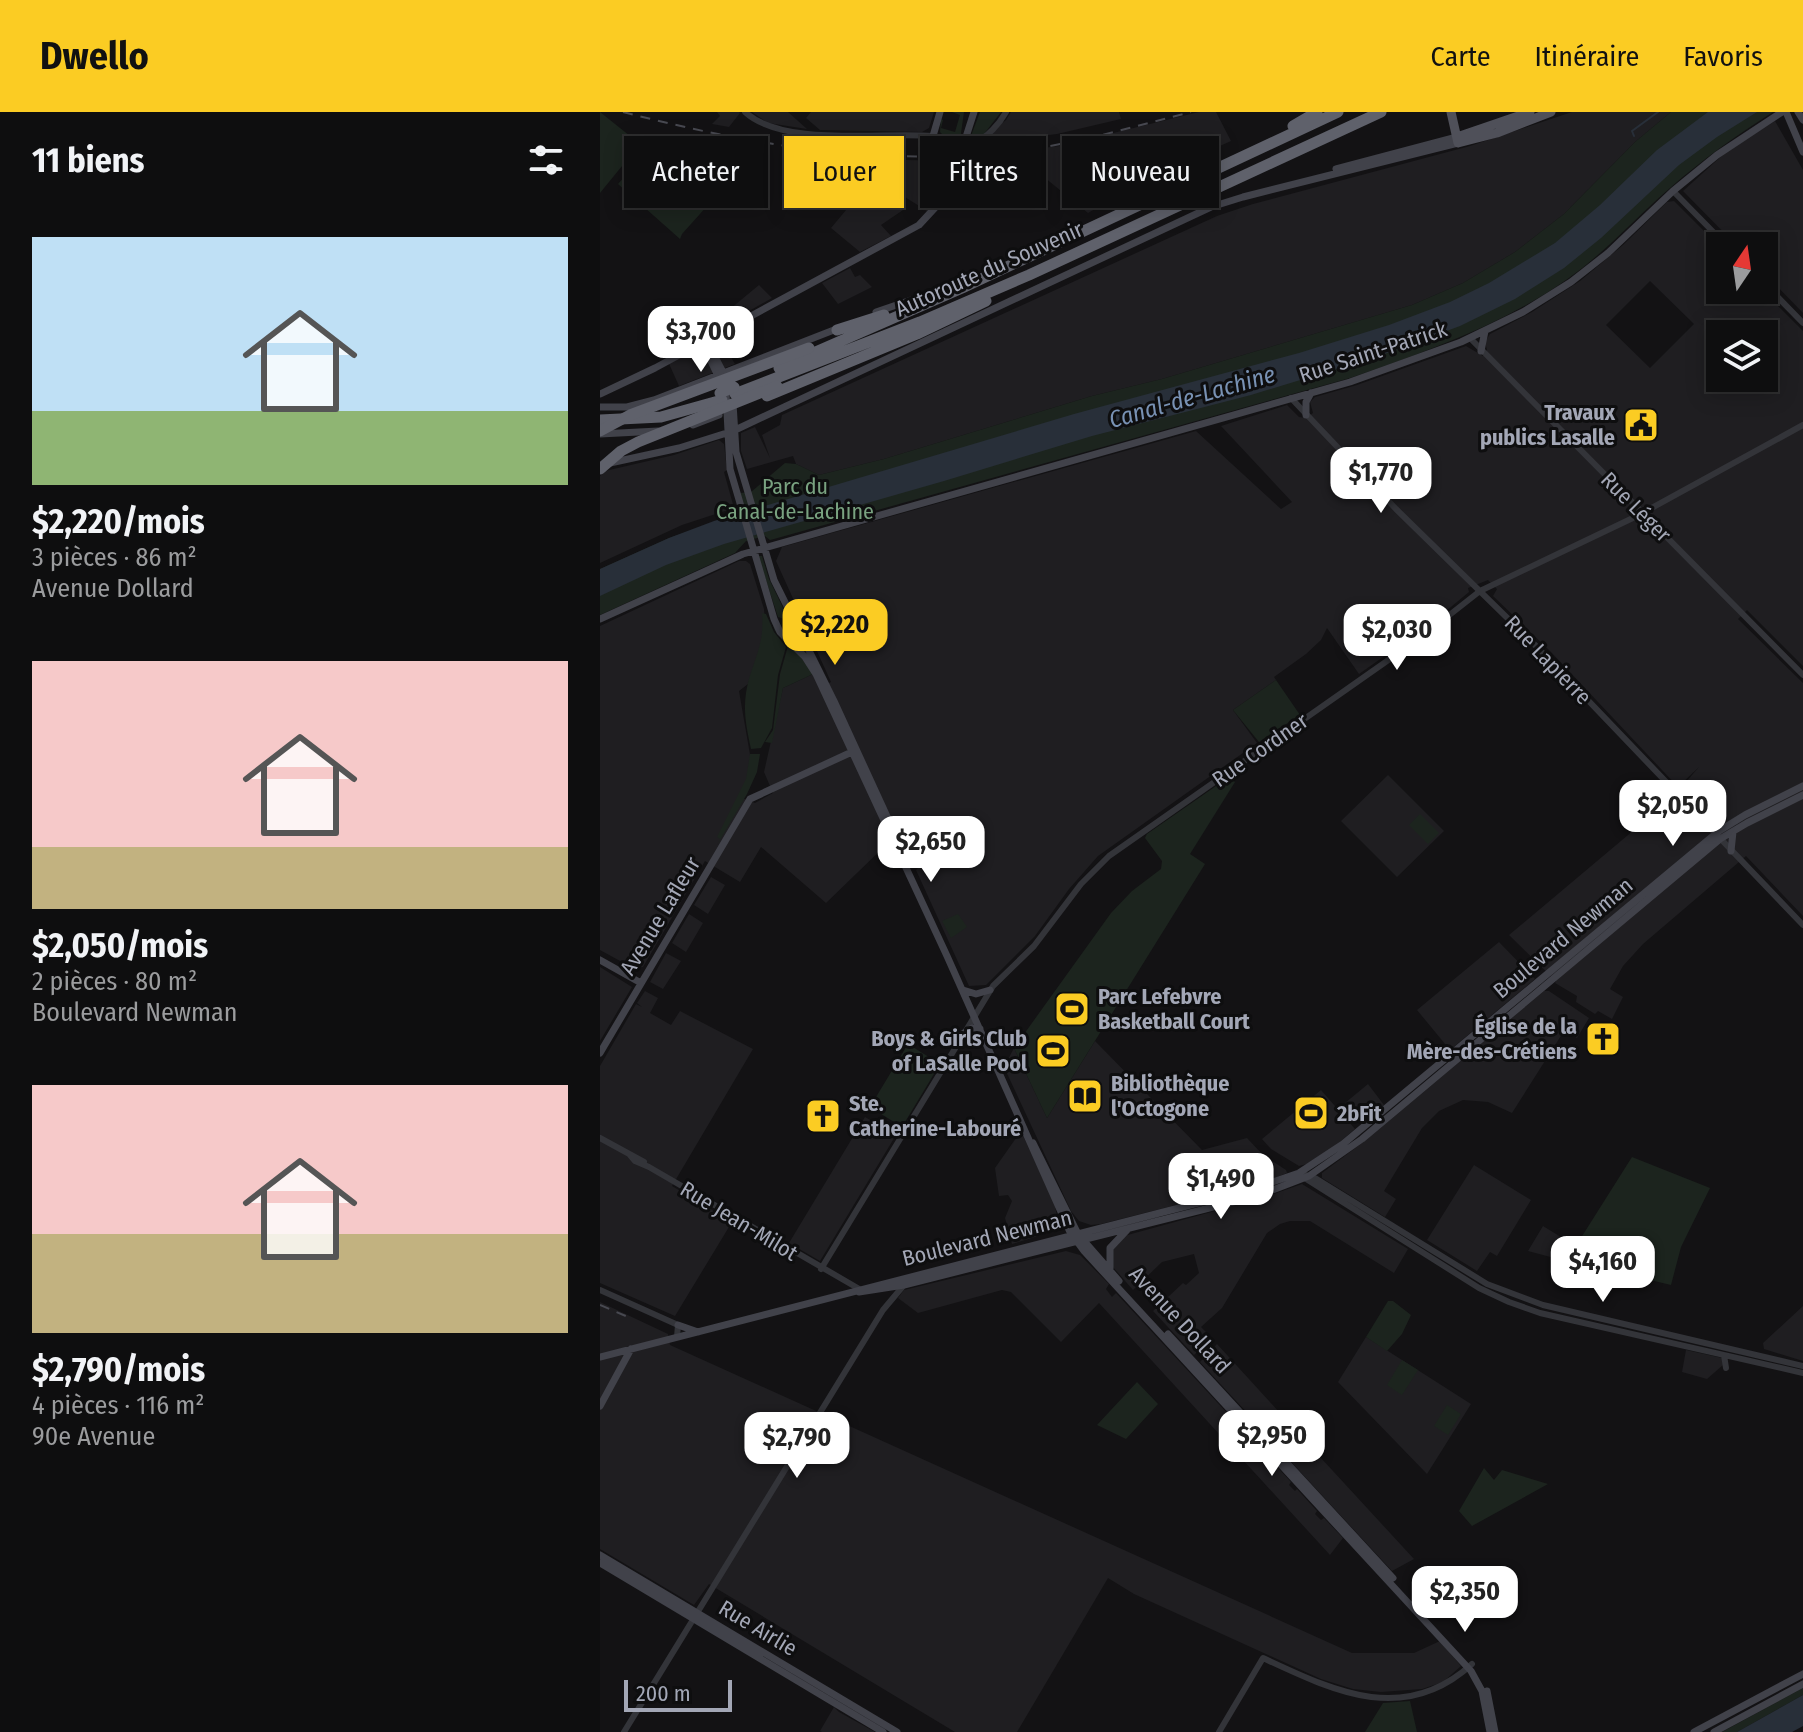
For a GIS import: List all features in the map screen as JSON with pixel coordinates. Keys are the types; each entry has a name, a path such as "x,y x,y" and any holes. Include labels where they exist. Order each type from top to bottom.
{"highway":[{"path":"1248,153 1317,112"},
{"name":"Autoroute du Souvenir","path":"600,420 655,418 693,410 1338,112"},
{"name":"Autoroute du Souvenir","path":"735,390 920,322 1381,112"},
{"path":"730,410 917,334 1129,229"},
{"path":"600,433 634,413 809,348 1038,250"},
{"path":"600,467 632,445 966,310"},
{"path":"837,330 884,315"},
{"name":"Autoroute du Souvenir","path":"600,413 660,410 721,396"}],"main road":[{"path":"933,136 940,112"},
{"path":"966,112 969,126"},
{"path":"600,394 922,223 945,196 974,112"},
{"path":"1451,112 1461,139"},
{"path":"1457,112 1461,139"},
{"path":"1461,139 1530,112"},
{"path":"600,467 730,432 1205,210 1362,161 1497,133 1551,112"},
{"path":"1798,112 1803,120"},
{"path":"1785,114 1803,152"},
{"name":"Rue Saint-Patrick","path":"777,544 1364,378 1470,338 1531,308 1579,276 1616,246 1673,191 1730,145 1785,114"},
{"path":"600,407 638,405 914,299"},
{"path":"1481,351 1485,331"},
{"path":"702,342 732,394 730,432"},
{"path":"1306,415 1306,404 1311,393"},
{"path":"600,433 681,428 730,410"},
{"name":"Avenue Dollard","path":"730,432 729,460 737,498 771,612 780,632 814,670 890,823 897,848 1033,1150 1084,1251 1470,1666"},
{"name":"Avenue Dollard","path":"730,432 770,567 790,617 828,688 854,750"},
{"path":"600,619 740,555 751,545 762,542 777,544 770,567"},
{"path":"771,612 781,623 787,622 790,617"},
{"name":"Avenue Lafleur","path":"600,1053 751,798 854,750"},
{"name":"Boulevard Newman","path":"600,1357 1268,1193 1320,1169 1362,1139 1741,816 1803,786"},
{"name":"Boulevard Newman","path":"888,1284 904,1285 1059,1246 1096,1229 1304,1176 1717,837 1803,795"},
{"path":"1731,851 1730,839 1734,830"},
{"path":"600,960 641,983"},
{"path":"626,975 650,968"},
{"path":"963,990 976,994 990,990"},
{"path":"964,1033 972,1028 981,1029"},
{"name":"Avenue Dollard","path":"1032,1142 1038,1148 1077,1238 1470,1666 1486,1688 1493,1732"},
{"path":"1320,1169 1320,1181"},
{"path":"1068,1213 1080,1224 1096,1229"},
{"path":"1110,1271 1108,1257 1111,1246 1129,1229"},
{"path":"1059,1246 1084,1251"},
{"path":"678,1325 698,1332"},
{"path":"600,1406 631,1349"},
{"name":"Rue Airlie","path":"600,1555 883,1732"},
{"name":"Rue Airlie","path":"600,1563 897,1732"},
{"path":"1694,1732 1803,1674"},
{"path":"1714,1732 1803,1684"}],"street":[{"path":"745,112 763,125 799,132 933,136"},
{"path":"984,136 1006,112"},
{"path":"1673,191 1713,232"},
{"path":"1778,297 1803,323"},
{"name":"Rue Léger","path":"1470,338 1803,675"},
{"name":"Rue Lapierre","path":"1291,398 1548,658 1803,925"},
{"name":"Rue Cordner","path":"821,1269 990,990 1034,946 1086,877 1113,852 1424,635 1480,591 1642,513 1803,425"},
{"name":"Rue Jean-Milot","path":"600,1138 637,1157 859,1291"},
{"path":"1304,1176 1320,1181 1475,1277 1512,1296 1539,1305 1803,1366"},
{"path":"1304,1176 1460,1277 1499,1298 1536,1312 1803,1373"},
{"name":"Rue Jean-Milot","path":"830,1273 859,1291"},
{"path":"837,1297 840,1282"},
{"path":"888,1284 891,1301"},
{"path":"883,1310 888,1284"},
{"path":"624,1732 883,1310 904,1285"},
{"path":"600,1290 678,1325 677,1337"},
{"path":"1724,1355 1726,1368"},
{"path":"1219,1732 1263,1658 1334,1689 1379,1697 1430,1692 1450,1683 1470,1666"}],"shaded area":[{"path":"717,112 740,113 729,127 712,124 720,116"},
{"path":"752,112 788,112 807,129 768,123"},
{"path":"811,112 934,112 929,128 922,132 820,130 806,118"},
{"path":"1011,112 1119,112 1121,119 1057,134 987,136"},
{"path":"1199,112 1216,112 1231,141 1219,146 1219,136 1101,136"},
{"path":"1572,112 1671,112 1635,142 1564,214 1515,252 1463,283 1412,305 884,459 819,475 796,464 793,456 747,469 741,451 741,433 755,427 770,458 762,435 780,425 782,415 1217,216 1470,146"},
{"path":"1775,121 1803,170 1803,313 1778,287 1778,232 1723,232 1683,191 1726,152"},
{"path":"1060,146 1062,192 1046,179 1046,147"},
{"path":"904,160 920,160 920,207 904,196"},
{"path":"1674,201 1706,233 1706,304 1776,304 1803,331 1803,666 1747,610 1738,619 1803,683 1803,916 1746,856 1643,944 1623,966 1610,989 1623,997 1612,1019 1598,1011 1595,1014 1576,1002 1577,996 1555,983 1509,935 1672,798 1699,767 1678,787 1550,651 1493,596 1497,589 1488,580 1468,588 1469,592 1434,621 1359,674 1327,628 1321,640 1306,654 1233,710 1257,743 1098,856 1035,936 986,985 969,986 916,870 919,867 912,854 908,853 901,836 888,843 826,903 761,847 740,882 705,861 643,967 633,968 600,950 600,626 739,561 750,564 765,622 764,637 748,684 739,691 752,766 742,798 755,803 773,793 764,772 783,688 813,674 819,688 831,682 776,561 782,547 1196,431 1281,509 1292,502 1221,426 1287,405 1299,417 1306,418 1313,413 1310,402 1315,397 1466,346 1483,356 1490,334 1580,281 1667,202","holes":["1650,281 1694,324 1650,368 1606,325"]},
{"path":"848,208 906,208 881,225 891,236 860,252 831,228"},
{"path":"850,268 855,277 860,275 872,287 838,304 822,283"},
{"path":"759,285 772,298 742,315 746,323 741,326 746,335 725,347 735,364 679,386 666,357 655,349 696,306 710,320 724,314"},
{"path":"719,440 724,444 727,470 724,472 734,508 682,525 600,563 600,476 605,471 674,455"},
{"path":"1388,775 1444,831 1397,877 1341,821"},
{"path":"711,877 725,885 708,914 694,905"},
{"path":"689,914 703,923 686,952 672,943"},
{"path":"1499,942 1535,979 1450,1050 1417,1010"},
{"path":"666,953 681,961 663,989 650,982"},
{"path":"600,967 632,987 600,1041"},
{"path":"645,991 658,998 650,1013 671,1025 680,1011 753,1049 672,1186 732,1222 675,1316 600,1283 600,1066 636,1004 642,1007 637,1003"},
{"path":"1544,991 1549,991 1589,1018 1577,1038 1564,1031 1512,1113 1488,1102 1463,1100 1439,1111 1422,1128 1384,1191 1396,1199 1385,1217 1322,1178 1322,1173"},
{"path":"1095,1041 1202,1150 1247,1138 1287,1173 1259,1184 1101,1224 1079,1221 1071,1211 1004,1067 1014,1048 1047,1118"},
{"path":"1368,1084 1384,1105 1363,1123 1345,1103"},
{"path":"1321,1090 1355,1129 1334,1147 1299,1166 1271,1149 1262,1139"},
{"path":"865,1117 896,1135 820,1261 789,1243"},
{"path":"1021,1131 1055,1205 1057,1217 1048,1233 1012,1244 1005,1218 1012,1201 1008,1195 999,1196 995,1168"},
{"path":"1474,1165 1531,1200 1497,1256 1490,1252 1477,1271 1427,1240"},
{"path":"1302,1184 1408,1249 1394,1273 1310,1221 1280,1224 1267,1233 1222,1308 1201,1327 1212,1338 1194,1355 1153,1311 1183,1283 1186,1285 1199,1273 1194,1254 1162,1262 1133,1290 1112,1266 1112,1250 1124,1236"},
{"path":"1543,1226 1569,1242 1558,1259 1528,1251"},
{"path":"1066,1251 1080,1255 1109,1284 1106,1289 1112,1297 1116,1293 1228,1414 1225,1418 1233,1425 1236,1422 1291,1482 1289,1485 1295,1491 1297,1489 1317,1511 1315,1514 1321,1520 1324,1518 1343,1538 1330,1555 1099,1303 1061,1342 1011,1292 1002,1290 918,1313 898,1298 904,1290"},
{"path":"600,1302 668,1334 670,1345 1352,1653 1414,1653 1440,1641 1461,1666 1443,1682 1422,1689 1381,1692 1353,1689 1321,1679 1134,1594 1108,1578 1017,1732 955,1732 709,1584 694,1605 600,1549"},
{"path":"1803,1306 1803,1361 1764,1349 1763,1343"},
{"path":"1366,1337 1471,1404 1427,1474 1338,1382"},
{"path":"1217,1344 1292,1426 1274,1442 1200,1362"},
{"path":"1686,1350 1722,1358 1723,1365 1707,1379 1682,1372"},
{"path":"1298,1433 1414,1559 1392,1571 1282,1452 1281,1449"},
{"path":"834,1707 839,1712 875,1732 820,1731"}],"green space":[{"path":"600,112 630,136 624,136 624,164 600,193"},
{"path":"952,112 964,112 961,136 944,136 940,132 941,119 941,128 955,132 960,115"},
{"path":"980,112 1001,112 984,134 971,136"},
{"name":"Parc du Canal-de-Lachine","path":"1671,112 1773,112 1682,177 1580,270 1541,296 1488,324 1434,348 1350,378 774,539 765,536 746,541 735,553 600,615 600,569 669,538 744,512 740,493 751,492 785,463 796,464 819,475 884,459 1412,305 1463,283 1515,252 1564,214 1635,142"},
{"path":"645,208 705,208 680,239"},
{"path":"758,556 762,556 786,614 784,619 778,617"},
{"path":"762,613 766,614 774,632 786,647 778,675 772,728 761,748 751,749 745,700 760,646"},
{"path":"768,613 813,674 783,688 772,743 765,742 773,730 780,674 788,646 775,631"},
{"path":"1276,680 1300,715 1259,742 1233,710"},
{"path":"750,754 760,754 757,772 717,845 720,839 717,837 746,779"},
{"path":"1229,777 1235,782 1190,854 1205,864 1047,1118 1014,1048 1111,913 1132,891 1161,869 1162,861 1145,838 1147,834"},
{"path":"1420,814 1439,833 1428,844 1409,825"},
{"path":"958,914 967,927 951,938 942,921"},
{"path":"908,1044 940,1064 902,1127 870,1107"},
{"path":"1632,1157 1710,1188 1681,1247 1671,1285 1567,1260"},
{"path":"1388,1301 1393,1301 1411,1315 1402,1334 1387,1351 1366,1337"},
{"path":"1402,1360 1418,1370 1402,1395 1387,1385"},
{"path":"1137,1382 1158,1404 1126,1439 1097,1425"},
{"path":"1447,1405 1461,1414 1448,1435 1434,1426"},
{"path":"1484,1468 1494,1480 1502,1470 1548,1484 1472,1526 1459,1511"},
{"path":"1803,1688 1803,1695 1737,1732 1722,1732"},
{"path":"1410,1701 1417,1732 1365,1732 1383,1703"}],"water":[{"name":"Canal-de-Lachine","path":"1708,112 1757,112 1679,165 1564,268 1515,299 1460,326 1379,356 1251,395 1092,436 724,544 666,565 600,596 600,569 714,521 1074,414 1299,353 1450,302 1489,283 1555,243 1657,150"},
{"path":"1803,1695 1803,1726 1792,1732 1737,1732"}],"waterway":[{"path":"1634,136 1632,131 1658,112"}],"railway":[{"path":"623,112 772,144 873,155 924,156 974,155 1046,147 1191,112"},
{"path":"600,1305 628,1317"}],"place":[{"name":"Travaux publics Lasalle","path":"1641,425"},
{"name":"Parc Lefebvre Basketball Court","path":"1072,1009"},
{"name":"Église de la Mère-des-Crétiens","path":"1603,1039"},
{"name":"Boys & Girls Club of LaSalle Pool","path":"1053,1051"},
{"name":"Bibliothèque l'Octogone","path":"1085,1096"},
{"name":"2bFit","path":"1311,1113"},
{"name":"Ste. Catherine-Labouré","path":"823,1116"}]}
